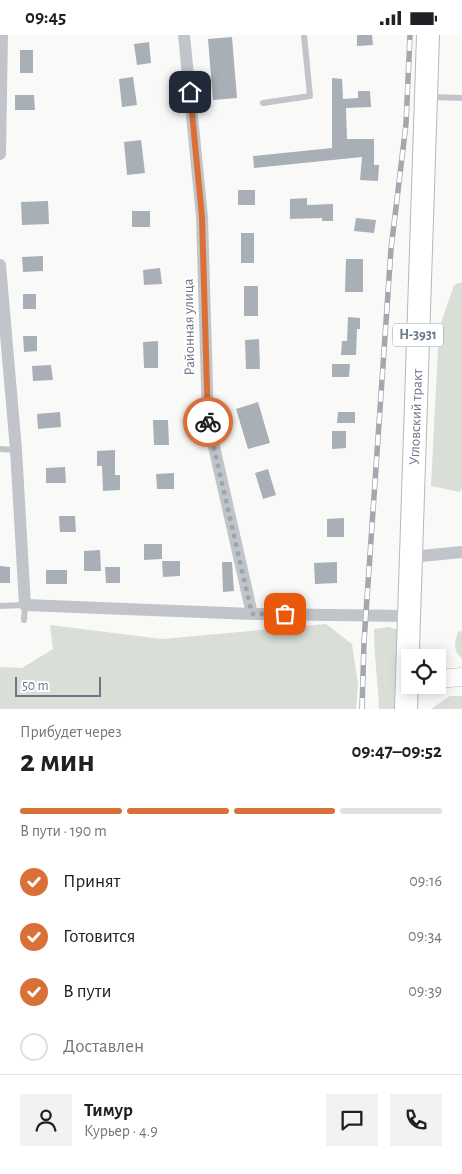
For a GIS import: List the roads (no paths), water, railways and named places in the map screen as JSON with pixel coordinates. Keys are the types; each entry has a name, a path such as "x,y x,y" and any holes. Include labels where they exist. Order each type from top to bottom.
{"highway":[{"name":"Угловский тракт","path":"407,649 428,35"},
{"name":"Угловский тракт","path":"406,709 407,694"}],"main road":[{"path":"446,678 462,677"}],"street":[{"path":"0,153 2,35"},
{"name":"Районная улица","path":"184,35 202,217 208,420 252,614"},
{"path":"0,265 16,450 25,605 252,614 407,634"},
{"path":"411,557 462,552"}],"lane":[{"path":"263,103 310,96 304,35"},
{"path":"427,97 462,99"},
{"path":"0,449 16,450"},
{"path":"0,606 25,605 24,621"}],"railway":[{"path":"362,709 364,642 391,249 406,124 410,35"}]}
